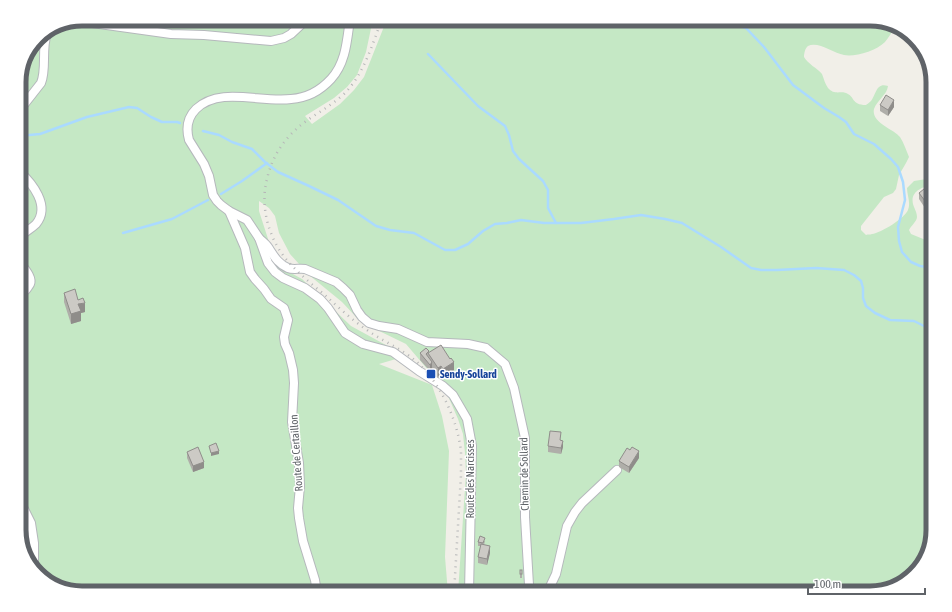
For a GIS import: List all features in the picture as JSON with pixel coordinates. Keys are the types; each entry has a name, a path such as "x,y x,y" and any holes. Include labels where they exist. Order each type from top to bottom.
{"street":[{"path":"114,26 171,34 204,34 271,41 284,38 300,26"},
{"name":"Route des Narcisses","path":"349,26 342,62 338,70 323,87 306,96 291,99 280,100 230,97 219,97 212,99 201,105 190,117 187,130 189,140 204,164 209,176 213,195 221,205 246,220 258,238 268,263 275,272 305,288 320,299 345,333 362,344 393,352 443,386 453,395 467,419 472,446 469,586"},
{"path":"26,102 41,83 43,78 45,40"},
{"path":"26,178 35,188 39,198 41,214 35,225 26,232"},
{"name":"Route de Certaillon","path":"229,211 245,248 250,272 271,299 284,308 288,320 284,337 293,370 294,383 292,422 299,463 299,518 303,541 316,586"},
{"name":"Chemin de Sollard","path":"258,238 268,246 274,257 281,264 290,269 305,269 336,282 350,295 359,313 369,323 398,329 427,342 468,344 486,348 505,364 514,388 525,438 525,516 529,586"},
{"path":"26,271 30,280 30,284 26,290"},
{"path":"550,586 556,574 566,526 574,512 582,503 616,470"},
{"path":"26,512 32,527 34,558"}],"green space":[{"path":"82,26 372,26 366,52 357,75 347,87 334,98 305,116 312,124 340,104 364,77 384,26 877,26 892,31 885,42 865,53 844,55 821,46 812,45 806,48 804,53 804,57 808,62 822,74 826,85 830,90 849,94 858,104 866,105 871,101 879,87 884,85 888,86 886,92 875,106 874,114 879,122 900,137 909,157 899,175 896,189 893,193 884,197 861,226 861,230 866,235 876,233 898,221 908,210 909,205 907,188 914,181 926,179 926,187 918,190 913,196 913,204 917,217 909,230 911,234 926,240 926,537 922,551 912,567 901,577 881,585 458,586 466,473 465,453 463,434 448,396 406,344 371,327 357,318 342,302 309,275 290,254 279,233 275,216 269,208 259,201 259,211 269,242 291,273 302,279 351,326 406,356 379,364 432,385 442,416 449,451 445,557 447,586 75,586 51,577 40,567 30,551 26,534 26,78 32,57 38,48 51,35 61,30"}],"building":[{"path":"886,95 894,100 888,110 880,105"},
{"path":"926,187 926,200 925,201 919,193"},
{"path":"75,289 78,300 83,298 85,303 78,304 81,311 71,314 64,293"},
{"path":"441,345 450,359 451,358 454,362 443,369 441,366 438,368 428,353"},
{"path":"426,348 429,351 426,354 432,362 430,365 420,353"},
{"path":"550,431 561,432 560,440 563,441 561,448 548,446"},
{"path":"216,443 219,451 211,453 209,446"},
{"path":"198,447 204,462 193,466 187,452"},
{"path":"632,447 639,451 629,467 619,461 627,448 630,450"},
{"path":"480,536 485,538 483,543 478,542"},
{"path":"481,544 490,546 487,559 478,557"}],"waterway":[{"path":"740,26 746,28 764,47 793,85 846,122 854,134 874,144 898,167 903,182 905,200 898,227 899,241 902,252 911,262 926,267"},
{"path":"428,54 478,106 505,126 513,151 519,159 543,181 548,190 548,208 556,223"},
{"path":"26,135 40,134 87,117 129,107 137,108 162,122 180,123"},
{"path":"203,131 219,135 232,142 252,149 278,172 338,200 376,226 390,230 414,233 445,250 455,250 468,244 483,231 495,224 521,220 544,223 581,223 641,215 682,223 721,247 751,268 761,270 816,268 844,270 854,275 861,281 863,298 866,306 875,313 890,320 914,321 926,327"},
{"path":"221,194 267,163"},
{"path":"123,233 172,219 208,200"}],"railway":[{"path":"379,26 367,59 351,86 344,94 296,129 278,151 273,160 267,179 264,200 265,210 270,230 279,249 285,258 304,278 356,322 416,361 430,376 443,395 456,428 461,451 454,586"}],"place":[{"name":"Sendy-Sollard","path":"431,374"}]}
